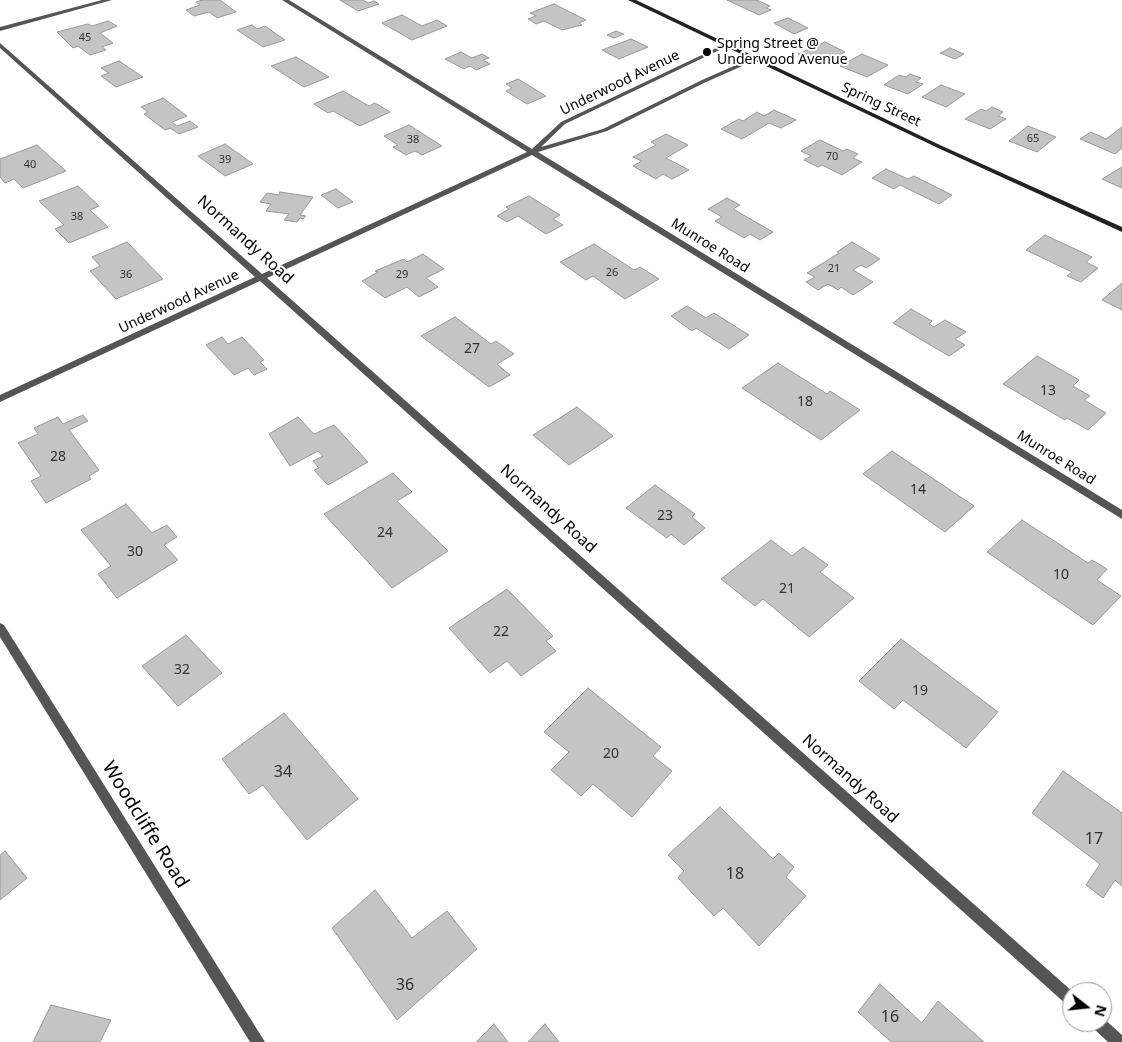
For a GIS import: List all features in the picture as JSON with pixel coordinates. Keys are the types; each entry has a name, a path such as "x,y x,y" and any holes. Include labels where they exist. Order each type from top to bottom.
{"main road":[{"name":"Spring Street","path":"631,0 940,147 1122,230"}],"street":[{"path":"0,29 109,0"},
{"name":"Munroe Road","path":"285,0 1122,515"},
{"name":"Normandy Road","path":"0,45 1062,991"},
{"name":"Underwood Avenue","path":"532,152 563,124 727,45"},
{"name":"Underwood Avenue","path":"0,399 532,152 605,130 704,81 754,59"},
{"name":"Woodcliffe Road","path":"0,628 258,1042"},
{"path":"1108,1032 1120,1042"}],"building":[{"path":"220,0 236,12 217,18 209,12 194,16 186,10 200,5 196,2"},
{"path":"340,0 363,0 368,3 374,1 379,4 358,11"},
{"path":"727,0 757,0 770,6 766,8 771,10 759,15"},
{"path":"554,4 586,20 579,23 582,25 562,30 544,21 536,24 528,19 536,16 530,13"},
{"path":"402,15 422,26 437,20 447,26 412,40 382,23"},
{"path":"788,18 808,28 794,34 774,23"},
{"path":"108,21 117,26 100,33 113,43 102,47 106,50 90,55 78,46 73,48 57,32 88,24 92,26"},
{"path":"252,25 257,29 265,26 285,40 263,47 237,30"},
{"path":"616,31 624,34 614,38 607,35"},
{"path":"631,39 648,47 619,59 602,50"},
{"path":"825,42 845,52 819,64 798,54"},
{"path":"950,48 964,54 955,59 940,53"},
{"path":"461,52 472,58 482,54 489,58 483,60 490,64 476,70 470,66 464,69 445,59"},
{"path":"862,54 888,65 867,77 840,66"},
{"path":"296,57 329,77 304,87 271,66"},
{"path":"119,61 143,77 116,87 101,76 109,73 101,68"},
{"path":"910,74 921,78 916,82 923,84 908,94 884,85 899,75 906,77"},
{"path":"518,79 546,96 527,104 506,91 512,88 506,84"},
{"path":"941,85 965,94 946,107 922,97"},
{"path":"343,91 369,106 375,103 390,112 360,126 333,111 328,113 314,104"},
{"path":"163,98 187,116 172,122 177,126 190,121 198,127 179,134 170,128 165,130 144,114 148,112 141,107"},
{"path":"992,107 1003,112 998,116 1006,119 990,129 965,119 981,109 986,111"},
{"path":"774,110 796,120 781,128 769,123 742,139 721,129 739,119 743,121 757,112 764,116"},
{"path":"409,125 442,146 422,155 415,151 406,155 393,147 398,145 384,136"},
{"path":"1028,126 1056,137 1037,152 1009,141"},
{"path":"1122,127 1122,148 1115,154 1080,139 1091,132 1106,139"},
{"path":"666,134 688,145 666,158 689,170 672,179 663,174 656,179 633,166 642,161 633,157 656,145 651,142"},
{"path":"820,140 843,151 847,149 858,154 853,158 862,162 842,175 822,165 818,167 804,160 811,156 801,151"},
{"path":"225,144 253,164 225,176 198,156"},
{"path":"37,145 66,171 23,188 14,179 5,183 0,177 0,159"},
{"path":"1122,167 1122,188 1102,179"},
{"path":"886,169 908,179 914,176 952,195 939,204 900,185 894,189 872,178"},
{"path":"78,186 99,206 90,210 108,227 69,243 55,229 64,225 39,201"},
{"path":"336,189 353,202 338,208 321,195"},
{"path":"280,192 313,197 300,215 306,216 303,219 300,218 297,222 284,220 289,214 266,211 271,204 260,202 267,193 279,195"},
{"path":"529,196 560,215 553,219 563,225 546,234 518,216 507,222 497,216 509,209 506,207"},
{"path":"727,198 740,205 733,209 773,232 760,240 750,234 744,238 715,221 722,217 708,209"},
{"path":"1045,235 1092,257 1086,262 1098,268 1081,282 1067,276 1072,272 1026,250"},
{"path":"127,242 163,279 116,299 90,271 100,266 92,257"},
{"path":"852,242 880,259 866,268 861,265 853,270 873,282 853,295 841,287 838,290 828,284 818,290 806,282 815,277 807,273 839,253 837,252"},
{"path":"594,244 634,270 640,267 659,279 625,299 593,276 586,280 560,262"},
{"path":"423,254 444,269 426,278 438,287 419,297 407,287 385,298 362,281 378,272 375,271 404,259 407,262"},
{"path":"1122,283 1122,310 1102,300"},
{"path":"687,306 706,318 714,313 749,335 729,349 696,328 692,331 671,316"},
{"path":"911,309 932,321 929,324 934,327 945,320 966,332 955,339 965,345 949,356 893,323"},
{"path":"455,317 491,344 496,341 514,354 497,364 510,375 489,387 421,336"},
{"path":"222,337 228,344 242,337 264,360 260,362 267,369 254,375 248,368 234,375 206,345"},
{"path":"1037,356 1079,380 1073,386 1090,396 1084,400 1106,413 1088,430 1067,418 1065,420 1003,384"},
{"path":"778,363 827,394 830,391 860,410 821,440 742,388"},
{"path":"577,407 613,436 569,465 533,435"},
{"path":"83,415 88,421 69,430 99,470 89,476 91,479 46,503 31,481 41,476 18,443 38,434 34,428 58,417 63,424"},
{"path":"298,417 314,434 334,425 368,462 328,485 314,470 319,468 313,461 323,456 318,451 290,466 269,434"},
{"path":"892,451 974,506 945,532 863,474"},
{"path":"393,473 412,492 397,501 448,551 392,588 324,514"},
{"path":"655,485 695,514 692,517 705,528 684,545 671,534 667,538 626,508"},
{"path":"126,504 152,533 167,525 177,537 164,545 178,560 117,598 98,574 111,566 81,530"},
{"path":"1022,520 1088,563 1092,560 1107,569 1097,580 1121,596 1093,625 987,552"},
{"path":"771,540 792,556 803,547 828,565 820,572 854,598 809,637 763,599 755,606 721,579"},
{"path":"507,589 553,636 546,641 556,651 521,676 507,661 490,673 449,628"},
{"path":"186,635 222,673 178,706 142,666"},
{"path":"901,639 998,712 966,748 903,700 894,709 859,681"},
{"path":"588,688 661,747 653,756 672,771 632,817 593,784 581,796 551,770 569,752 544,732"},
{"path":"284,713 358,799 307,840 263,785 249,794 222,759"},
{"path":"1063,771 1122,813 1122,886 1115,880 1103,898 1086,885 1100,864 1032,813"},
{"path":"720,807 773,859 779,853 794,867 786,877 806,896 759,946 723,908 714,916 678,878 684,871 668,855"},
{"path":"5,851 27,878 0,900 0,855"},
{"path":"375,890 412,938 447,911 477,949 397,1020 332,928"},
{"path":"880,984 922,1023 938,1001 984,1042 891,1042 858,1012"},
{"path":"51,1005 111,1020 100,1042 33,1042"},
{"path":"494,1024 508,1042 476,1042"},
{"path":"545,1024 559,1042 528,1042"}],"place":[{"name":"Spring Street @ Underwood Avenue","path":"707,52"}]}
